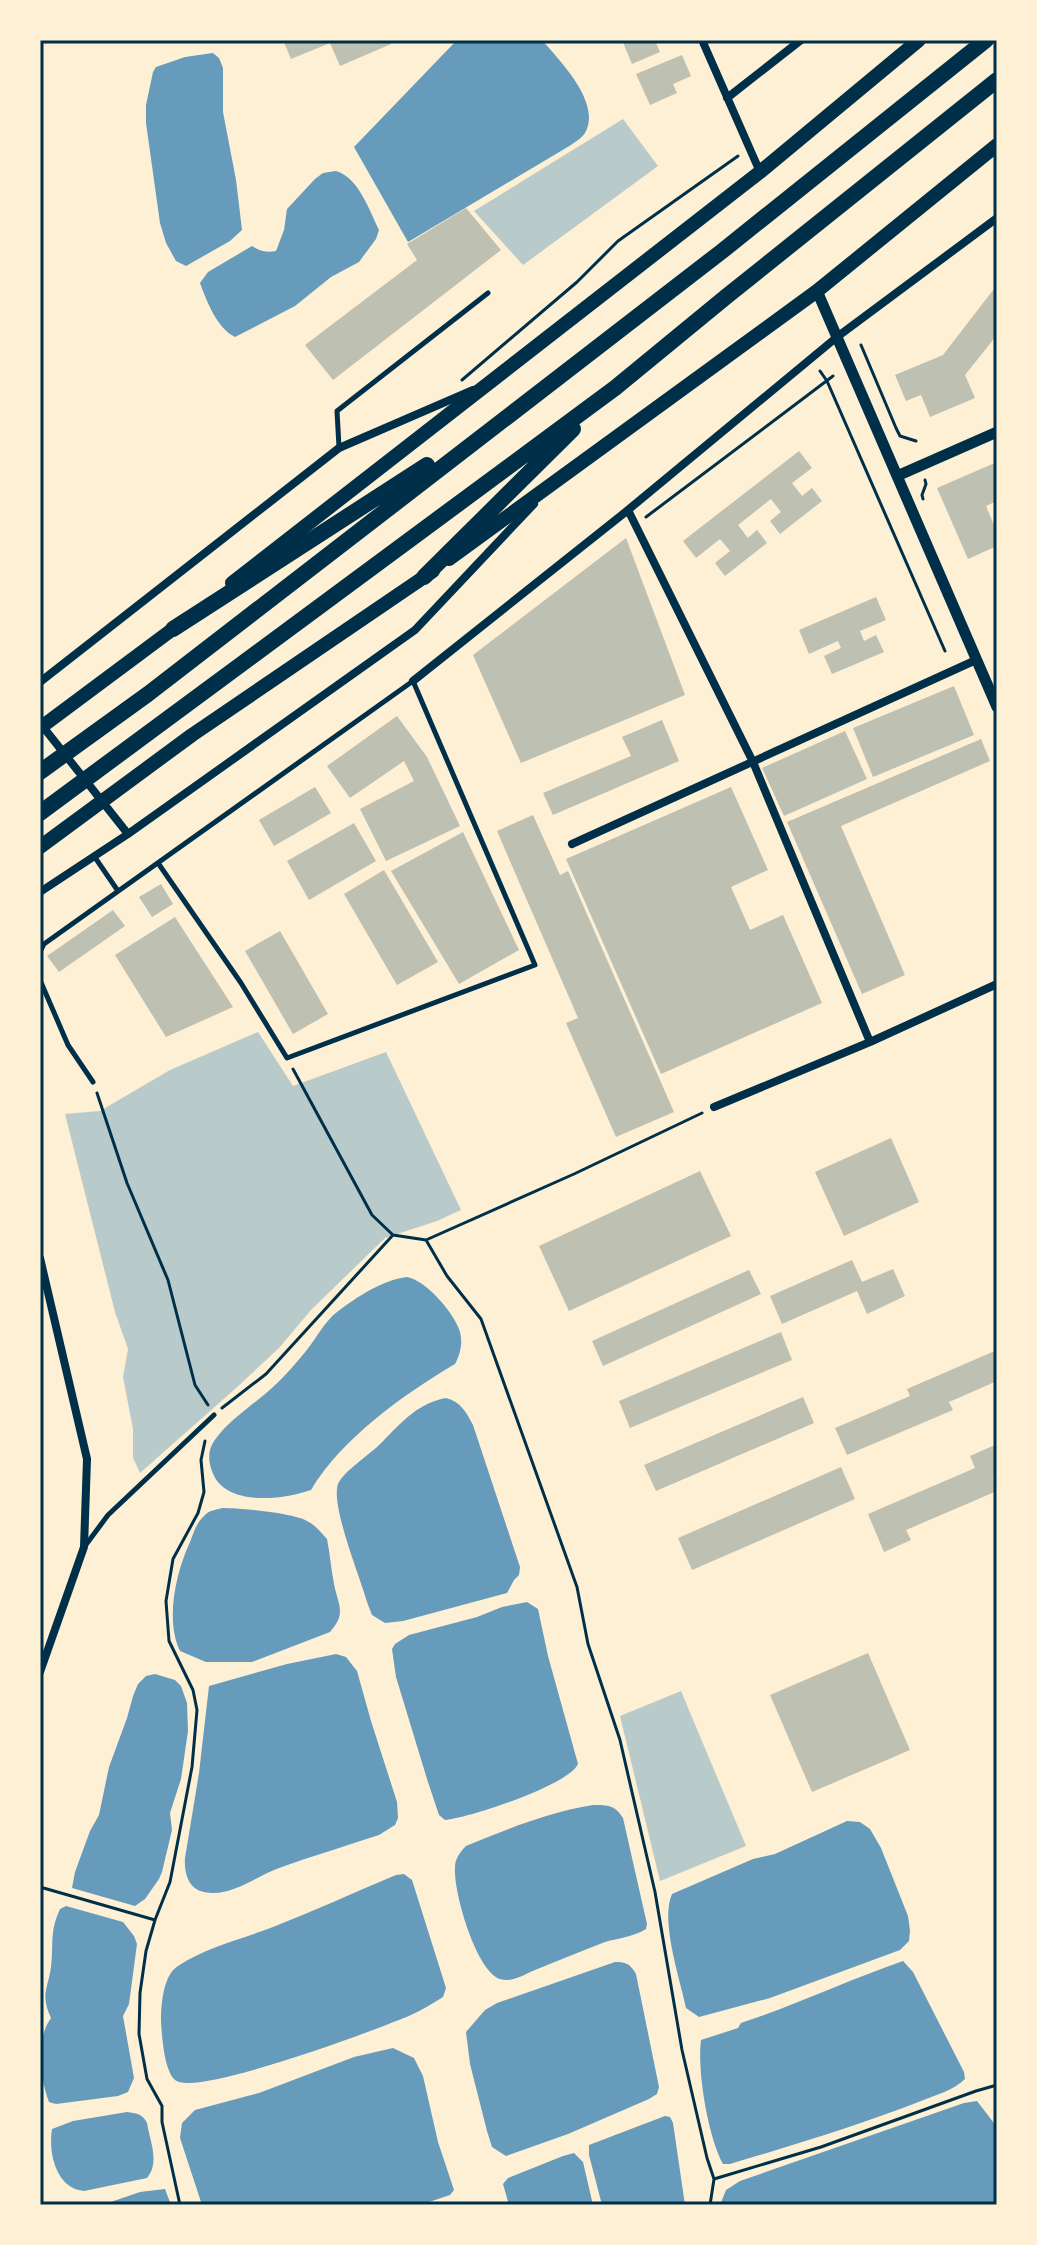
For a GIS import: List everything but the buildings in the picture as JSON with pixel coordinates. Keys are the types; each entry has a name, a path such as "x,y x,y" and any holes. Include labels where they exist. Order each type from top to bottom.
{"highway":[{"path":"40,772 148,694 721,252 986,40"},
{"path":"40,813 615,388 997,80"},
{"path":"424,577 615,388"},
{"path":"173,629 519,406"}],"main road":[{"path":"40,728 130,663 760,172 919,40"},
{"path":"40,847 192,735 424,577 817,291 997,145"}],"street":[{"path":"702,40 760,172"},
{"path":"727,98 801,40"},
{"path":"413,681 628,510 837,337 997,218"},
{"path":"817,291 997,707"},
{"path":"40,682 339,448 488,383"},
{"path":"897,476 997,432"},
{"path":"40,892 128,834 415,630 553,483"},
{"path":"628,510 753,762 870,1042"},
{"path":"572,844 976,660"},
{"path":"40,722 128,834"},
{"path":"714,1107 870,1042 997,984"},
{"path":"40,1258 87,1459 84,1547 40,1672"}],"lane":[{"path":"339,448 337,411 488,293"},
{"path":"40,952 44,944 413,681 535,965 287,1058 241,983 158,863"},
{"path":"94,856 118,891"},
{"path":"40,980 68,1045 93,1082"},
{"path":"84,1547 108,1515 214,1415"}],"path":[{"path":"460,382 577,282 618,241 745,152"},
{"path":"861,345 900,436 916,441"},
{"path":"820,371 945,651"},
{"path":"643,519 833,376"},
{"path":"924,478 926,484"},
{"path":"287,1058 372,1215 393,1235 426,1240 714,1107"},
{"path":"93,1082 127,1183 168,1280 195,1385 214,1415"},
{"path":"180,2205 162,2122 162,2106 147,2079 139,2034 146,1951 170,1882 192,1767 197,1710 193,1690 169,1641 166,1601 173,1559 198,1513 204,1492 201,1460 214,1415 266,1374 393,1235"},
{"path":"426,1240 447,1276 481,1319 577,1587 588,1644 620,1740 655,1892 682,2050 714,2179 710,2205"},
{"path":"40,1887 155,1920"},
{"path":"714,2179 821,2147 997,2085"}],"shaded area":[{"path":"623,119 658,166 523,265 474,211"},
{"path":"258,1032 293,1086 386,1052 461,1210 385,1238 311,1310 279,1348 140,1473 133,1458 133,1429 123,1377 128,1349 115,1312 65,1114 100,1111 170,1070"},
{"path":"681,1691 746,1846 660,1881 620,1716"}],"water":[{"path":"457,40 542,40 577,83 584,96 589,121 584,135 571,145 408,242 354,147"},
{"path":"213,53 223,68 223,112 242,230 230,241 186,266 176,261 160,223 146,105 156,67 185,57"},
{"path":"336,171 357,187 379,230 376,239 359,262 331,277 295,306 235,337 218,321 200,283 208,272 252,246 264,251 276,251 284,230 287,209 315,179 323,173"},
{"path":"407,1277 431,1291 457,1325 461,1345 455,1364 375,1419 339,1453 311,1490 270,1498 255,1498 228,1491 212,1471 209,1456 222,1431 282,1378 337,1312 379,1285"},
{"path":"446,1398 459,1405 473,1425 520,1567 519,1575 507,1593 385,1623 372,1615 353,1559 341,1522 337,1491 339,1482 412,1413"},
{"path":"222,1508 300,1518 325,1536 340,1609 330,1632 252,1662 206,1662 180,1651 173,1625 173,1611 180,1567 199,1521 209,1512"},
{"path":"527,1602 538,1609 578,1764 571,1772 538,1790 495,1807 445,1820 439,1815 427,1779 396,1677 392,1649 409,1635"},
{"path":"336,1654 346,1657 357,1671 397,1802 395,1825 379,1835 279,1868 233,1889 214,1893 199,1890 188,1879 185,1858 209,1686"},
{"path":"155,1674 175,1680 181,1686 187,1703 188,1731 181,1779 170,1813 172,1830 162,1872 145,1899 135,1906 72,1888 90,1831 99,1815 109,1767 133,1696 146,1676"},
{"path":"593,1805 611,1807 623,1818 646,1929 605,1942 518,1978 500,1979 483,1962 468,1929 455,1878 458,1856 466,1846 513,1827"},
{"path":"847,1821 860,1822 870,1829 881,1848 908,1916 909,1941 900,1950 770,1998 699,2017 686,2008 668,1919 672,1894 753,1859 775,1854"},
{"path":"404,1874 412,1880 446,1988 443,1997 393,2022 251,2071 190,2083 175,2080 166,2061 161,2022 164,1991 173,1970 212,1948"},
{"path":"66,1906 123,1922 134,1936 137,1944 129,2004 123,2016 134,2078 128,2092 118,2096 56,2104 49,2102 46,2092 41,2071 41,2048 51,2018 45,1997 53,1932 60,1909"},
{"path":"903,1961 913,1972 965,2079 944,2092 874,2118 723,2164 705,2104 701,2040"},
{"path":"615,1962 628,1964 636,1974 659,2087 657,2094 568,2134 506,2156 492,2147 470,2064 466,2032 485,2010 497,2003"},
{"path":"393,2048 414,2058 423,2076 438,2142 454,2190 450,2195 420,2205 202,2205 180,2138 182,2123 195,2110 259,2093 354,2057"},
{"path":"977,2101 997,2127 997,2205 720,2205 726,2190 740,2181"},
{"path":"127,2112 139,2114 147,2123 154,2159 147,2178 84,2191 67,2184 53,2158 52,2129 73,2121"},
{"path":"665,2116 670,2117 673,2123 685,2205 602,2205 589,2145"},
{"path":"574,2153 583,2162 593,2205 509,2205 503,2184 508,2178"},
{"path":"165,2189 171,2205 102,2205 140,2192"}]}
